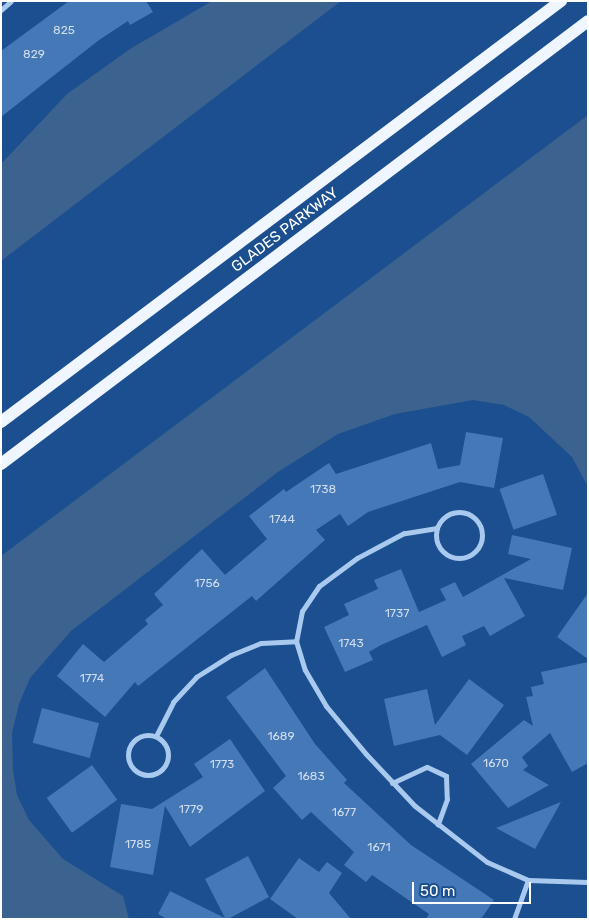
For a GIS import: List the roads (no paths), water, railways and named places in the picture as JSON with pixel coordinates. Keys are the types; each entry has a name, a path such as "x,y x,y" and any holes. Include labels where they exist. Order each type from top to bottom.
{"main road":[{"name":"GLADES PARKWAY","path":"1,422 561,1"},
{"name":"GLADES PARKWAY","path":"1,464 588,21"}],"street":[{"path":"1,10 11,1"},
{"path":"437,528 439,546 452,557 470,556 481,542 480,525 466,513 449,514 437,528 404,533 357,558 319,586 302,611 296,641 326,706 392,782 438,824 487,862 528,880 588,882"},
{"path":"156,736 172,702 196,677 231,655 262,643 296,641"},
{"path":"140,736 156,736 168,747 168,762 156,774 140,774 129,763 129,747 140,736"},
{"path":"392,782 427,767 446,776 447,798 438,824"},
{"path":"514,919 528,880"}],"water":[{"path":"212,1 341,1 1,261 1,164 67,94 130,49"},
{"path":"588,115 588,487 572,457 529,417 504,405 473,400 395,414 338,434 278,472 71,631 30,678 19,704 12,733 13,770 17,795 29,820 63,859 123,896 129,919 1,919 1,556"}]}
